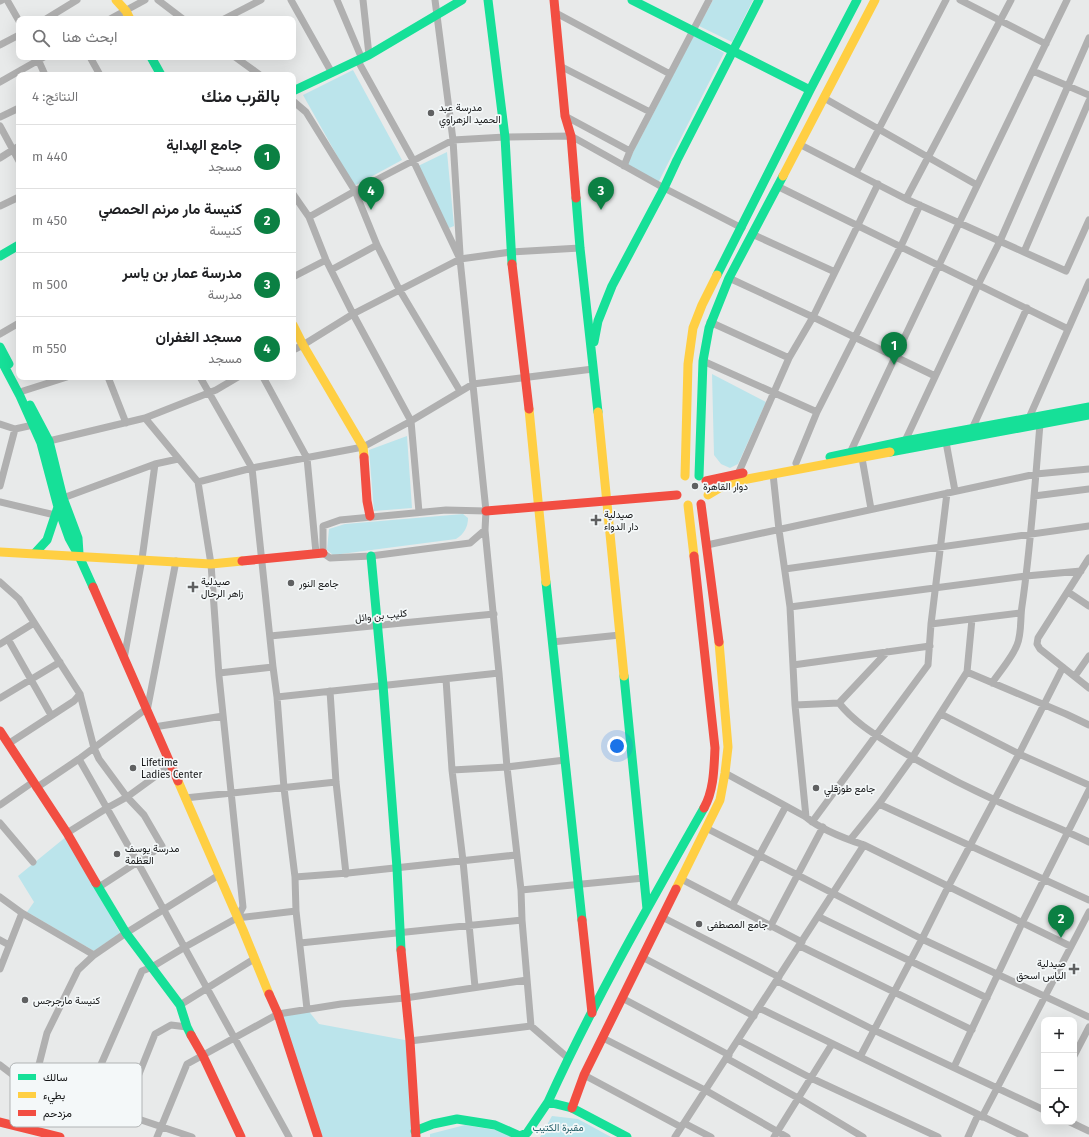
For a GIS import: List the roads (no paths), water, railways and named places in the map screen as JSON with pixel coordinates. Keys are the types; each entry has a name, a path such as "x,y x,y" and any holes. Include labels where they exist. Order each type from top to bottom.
{"main road":[{"path":"116,0 128,15"},
{"path":"296,90 363,58 462,0"},
{"path":"488,0 505,137 510,252 526,377 552,642 592,1013"},
{"path":"554,0 565,116 571,136 580,248 592,353 647,909"},
{"path":"632,0 810,90"},
{"path":"592,353 598,321 612,286 664,188 759,0"},
{"path":"857,0 702,305 694,328 688,364 680,485 683,503 697,506 701,504 708,495 723,486 737,481 1089,414"},
{"path":"708,495 709,490 703,478 703,361 704,344 710,322 729,278 875,0"},
{"path":"153,60 159,72"},
{"path":"0,256 16,247"},
{"path":"296,331 303,346 363,447 370,516"},
{"path":"0,347 16,378"},
{"path":"0,358 20,396 41,443 56,511 79,556 219,875 278,1014 318,1137"},
{"path":"17,380 49,441 63,498 78,538 79,556"},
{"path":"486,511 607,501 680,485 695,474 703,478 738,474 1089,407"},
{"path":"572,1108 584,1075 720,800 728,747 720,650 701,504"},
{"path":"372,556 397,868 399,933 410,1041 415,1134 433,1124 458,1118 495,1125 520,1136 527,1133 548,1102 568,1058 647,909 707,802 714,774 715,748 688,505"},
{"path":"35,554 47,540 56,511"},
{"path":"0,552 211,564 320,553"},
{"path":"0,731 34,785 67,833 126,933 180,1005 187,1027 203,1056 240,1137"},
{"path":"548,1102 572,1108 627,1137"},
{"path":"0,1122 10,1124"},
{"path":"20,1127 60,1137"}],"street":[{"path":"7,0 16,16"},
{"path":"51,16 78,0"},
{"path":"128,15 145,0"},
{"path":"158,0 180,16"},
{"path":"230,16 261,0"},
{"path":"290,0 332,73"},
{"path":"337,0 363,58 460,259"},
{"path":"363,0 363,58"},
{"path":"434,0 453,140 460,259 486,511 485,530 500,673 507,767 520,890 531,1026 568,1058"},
{"path":"624,166 630,151 708,0"},
{"path":"856,173 946,0"},
{"path":"960,0 1046,44"},
{"path":"906,199 1011,0"},
{"path":"850,453 940,266 959,222 1068,0"},
{"path":"556,13 670,74"},
{"path":"0,45 16,37"},
{"path":"905,441 978,284 1000,241 1089,38"},
{"path":"17,72 37,60"},
{"path":"41,60 44,72"},
{"path":"92,60 98,72"},
{"path":"239,60 256,72"},
{"path":"560,66 650,112"},
{"path":"1033,71 1089,94"},
{"path":"0,82 16,72"},
{"path":"824,98 977,185"},
{"path":"1024,252 1089,101"},
{"path":"296,104 306,112 355,191 377,245 399,289 460,391"},
{"path":"0,117 16,109"},
{"path":"565,116 630,151"},
{"path":"0,126 16,148 0,158"},
{"path":"309,217 412,160 453,140 505,137 571,136 664,188 742,228"},
{"path":"799,144 906,199 1066,271 1089,220"},
{"path":"738,474 789,358 813,317 878,184"},
{"path":"777,186 1068,329"},
{"path":"0,206 16,198"},
{"path":"296,198 309,217 326,260 353,314 412,421 419,512"},
{"path":"796,463 817,412 901,246 920,205"},
{"path":"752,234 835,272"},
{"path":"331,270 377,245"},
{"path":"296,349 303,346 353,314 399,289 460,259 510,252 580,248"},
{"path":"296,275 326,260"},
{"path":"729,278 936,376"},
{"path":"1030,418 1089,282"},
{"path":"972,429 1027,308"},
{"path":"710,322 789,358"},
{"path":"0,334 16,325"},
{"path":"703,361 817,412"},
{"path":"198,482 252,468 363,447 412,421 473,384 593,369"},
{"path":"23,391 58,380"},
{"path":"109,380 126,423"},
{"path":"202,380 252,468 277,697 284,788 295,878 296,911 307,1009"},
{"path":"222,386 225,380"},
{"path":"49,441 145,418 210,392 233,380"},
{"path":"265,380 307,458 320,553"},
{"path":"145,418 198,482 211,564 219,673 242,907 237,918"},
{"path":"0,424 14,429 33,425"},
{"path":"992,683 1017,645 1019,639 1020,613 1026,576 1040,424"},
{"path":"0,486 14,429"},
{"path":"946,442 955,491"},
{"path":"862,458 872,509"},
{"path":"63,498 155,464 178,459"},
{"path":"124,660 142,559 155,464"},
{"path":"707,545 1036,474 1089,469"},
{"path":"773,474 790,607 795,705 809,820"},
{"path":"1034,496 1089,490"},
{"path":"809,820 876,735 928,665 931,624 947,493"},
{"path":"0,502 56,511"},
{"path":"320,553 323,526 340,520 446,510 486,511"},
{"path":"785,569 1089,526"},
{"path":"320,553 330,558 372,556 470,543 485,530"},
{"path":"1089,558 1038,638 1037,644 1040,649 1089,688"},
{"path":"0,805 79,759 146,710 176,561"},
{"path":"790,607 1026,576 1081,571"},
{"path":"0,582 19,599 80,694 94,748 99,759 127,797 144,815 162,846 99,887"},
{"path":"1068,592 1089,606"},
{"path":"931,624 1020,613"},
{"name":"كليب بن وائل","path":"270,636 494,614"},
{"path":"850,840 879,804 912,758 967,672 972,619"},
{"path":"0,644 34,623"},
{"path":"552,642 620,635"},
{"path":"8,639 51,715"},
{"path":"793,665 930,646"},
{"path":"795,705 839,703 887,652"},
{"path":"1074,676 1089,656"},
{"path":"0,698 60,662"},
{"path":"219,673 273,667"},
{"path":"860,1057 1020,754 1063,667"},
{"path":"967,672 1089,725"},
{"path":"277,697 500,673"},
{"path":"446,679 452,770 463,861 475,987"},
{"path":"330,691 336,782 346,874"},
{"path":"8,744 74,701 80,694"},
{"path":"839,703 846,711 876,735 912,758 995,801 1089,842"},
{"path":"941,714 1020,754 1089,785"},
{"path":"154,727 223,716"},
{"path":"79,759 138,862 289,1137"},
{"path":"452,770 507,767 565,760"},
{"path":"67,833 127,797 171,765"},
{"path":"725,773 809,820 1070,946"},
{"path":"185,798 336,782"},
{"path":"954,1067 1022,923 1089,790"},
{"path":"879,804 1089,900"},
{"path":"732,906 786,806"},
{"path":"0,823 33,862"},
{"path":"770,927 823,827"},
{"path":"706,828 922,939 1089,1017"},
{"path":"675,1137 864,846"},
{"path":"295,878 516,856"},
{"path":"40,1063 48,1033 78,970 94,955 126,933 219,875"},
{"path":"520,890 644,878"},
{"path":"681,878 894,993 972,1030"},
{"path":"0,897 22,913 94,955"},
{"path":"102,1063 142,971 152,967 237,918 296,911"},
{"path":"968,1137 997,1088 1089,912"},
{"path":"0,969 22,913"},
{"path":"662,917 874,1030 1041,1109"},
{"path":"819,917 911,960 987,998"},
{"path":"300,943 522,920"},
{"path":"0,940 9,946"},
{"path":"642,958 754,1016"},
{"path":"180,1005 254,959"},
{"path":"157,1137 187,1064 278,1014 341,1004 405,998 527,980"},
{"path":"622,998 728,1056 863,1137"},
{"path":"759,1008 1025,1137"},
{"path":"142,1065 154,1034 171,1025 187,1027"},
{"path":"410,1041 531,1026"},
{"path":"1076,1053 1089,1027"},
{"path":"603,1038 705,1090 776,1134 787,1137"},
{"path":"738,1040 811,1078 938,1137"},
{"path":"776,1134 832,1044"},
{"path":"0,1065 10,1073"},
{"path":"584,1075 682,1125 711,1137"},
{"path":"142,1120 192,1137"},
{"path":"1076,1125 1089,1131"}],"place":[{"name":"مدرسة عبد الحميد الزهراوي","path":"431,113"},
{"name":"مسجد الغفران","path":"371,210"},
{"name":"مدرسة عمار بن ياسر","path":"601,210"},
{"name":"جامع الهداية","path":"894,365"},
{"name":"دوار القاهرة","path":"695,486"},
{"name":"صيدلية دار الدواء","path":"596,520"},
{"name":"جامع النور","path":"291,583"},
{"name":"صيدلية زاهر الرحال","path":"193,587"},
{"name":"Lifetime Ladies Center","path":"133,768"},
{"name":"جامع طوزقلي","path":"816,788"},
{"name":"مدرسة يوسف العظمة","path":"117,854"},
{"name":"جامع المصطفى","path":"699,924"},
{"name":"كنيسة مار مرنم الحمصي","path":"1061,938"},
{"name":"صيدلية الياس اسحق","path":"1074,969"},
{"name":"كنيسة مارجرجس","path":"25,1000"}],"park label":[{"name":"مقبرة الكتيب","path":"558,1127"}]}
